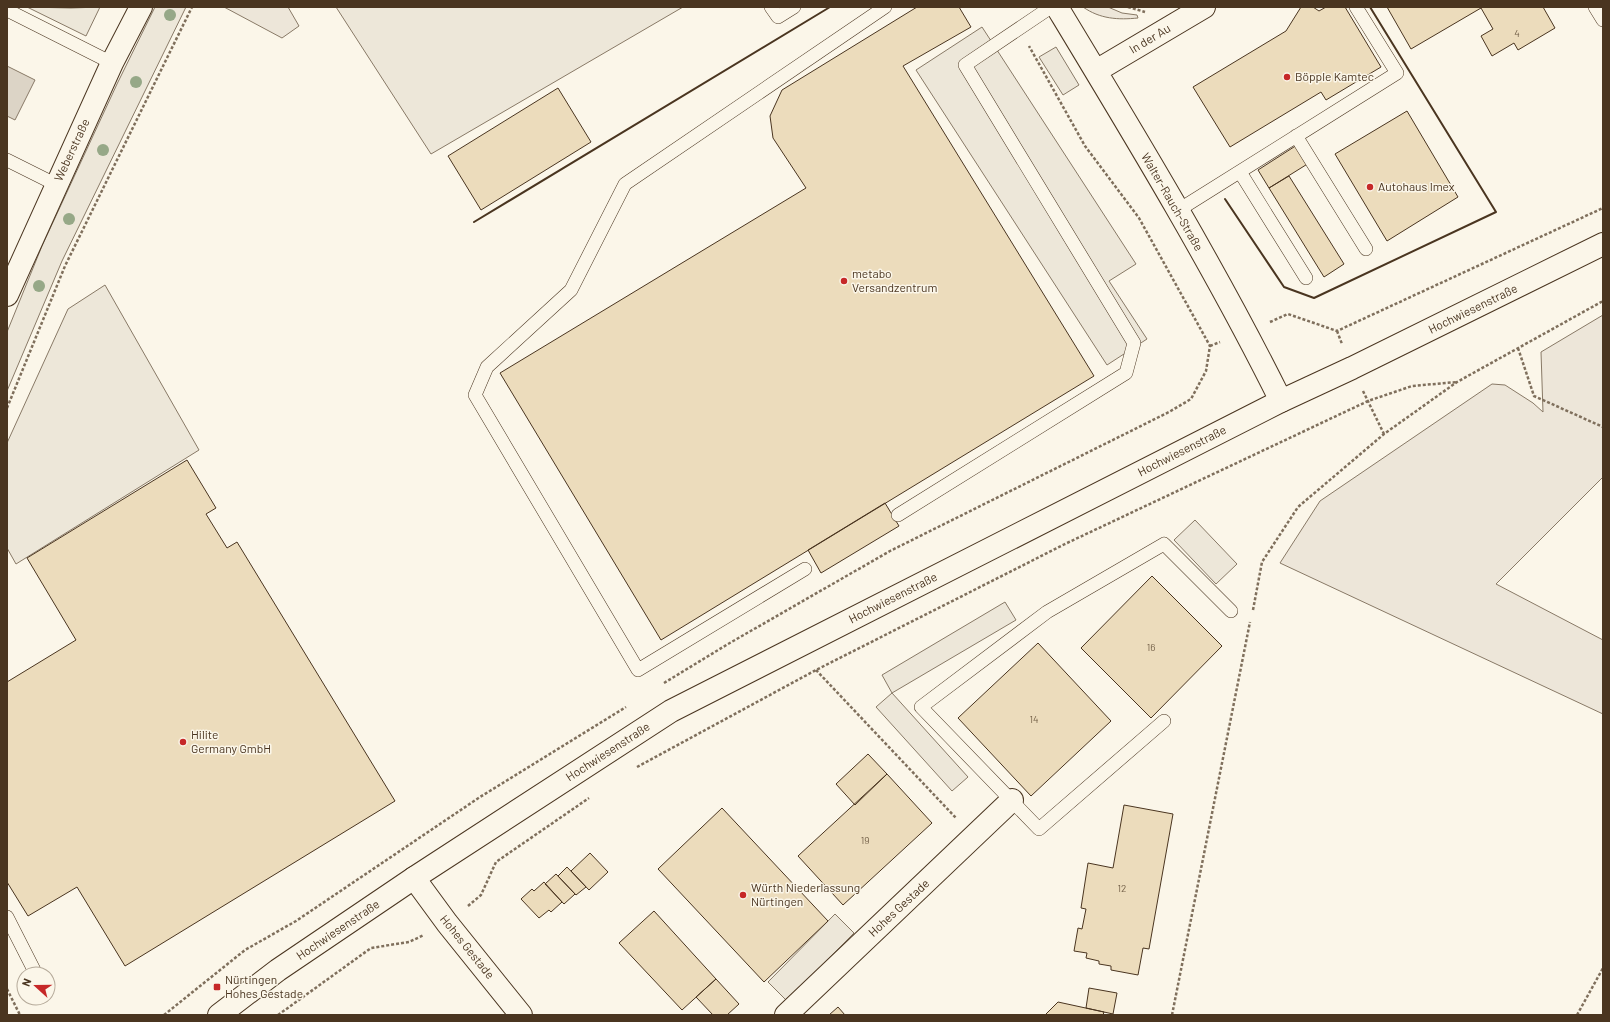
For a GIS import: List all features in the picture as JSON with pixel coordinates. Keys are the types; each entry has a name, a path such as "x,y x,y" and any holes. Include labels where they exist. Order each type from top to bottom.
{"street":[{"name":"Weberstraße","path":"7,295 55,184 112,63 141,7"},
{"name":"Walter-Rauch-Straße","path":"1057,7 1096,71 1247,332 1281,401"},
{"name":"In der Au","path":"1096,71 1204,7"},
{"name":"Hochwiesenstraße","path":"219,1015 278,970 414,878 671,711 1281,401 1352,368 1603,244"},
{"name":"Hohes Gestade","path":"786,1015 1012,800"},
{"name":"Hohes Gestade","path":"414,878 447,923 521,1015"}],"lane":[{"path":"772,7 778,17 794,7"},
{"path":"805,569 638,670 475,395 488,366 571,290 625,184 885,7"},
{"path":"898,515 1126,373 1134,343 965,65 1051,7"},
{"path":"1177,211 1397,73 1356,7"},
{"path":"1595,7 1603,20"},
{"path":"7,10 112,63"},
{"path":"1296,136 1366,249"},
{"path":"7,160 55,184"},
{"path":"1240,172 1306,278"},
{"path":"1164,720 1039,829 921,707 1046,612 1164,544 1231,611"},
{"path":"7,917 32,966"}],"path":[{"path":"7,408 66,266 192,7"},
{"path":"1019,28 1085,146 1139,218 1210,346"},
{"path":"1337,331 1603,208"},
{"path":"1172,1015 1262,562 1298,507 1384,434 1457,382 1603,301"},
{"path":"1518,348 1534,396 1603,427"},
{"path":"633,769 816,670 1065,544 1368,401 1412,386 1457,382"},
{"path":"1368,401 1384,434"},
{"path":"816,670 974,837"},
{"path":"278,1015 371,948 409,942 447,923 481,895 496,862 594,795"},
{"path":"1577,1015 1603,968"},
{"path":"7,989 20,1015"}],"shaded area":[{"path":"27,7 71,8 100,7 86,36"},
{"path":"155,7 186,7 62,261 7,391 7,332 42,246 117,84"},
{"path":"224,7 288,7 299,26 282,38"},
{"path":"336,7 683,7 431,154"},
{"path":"1083,7 1108,7 1122,13 1137,15 1138,18 1109,18 1096,14"},
{"path":"982,27 1136,264 1109,281 1147,339 1107,365 916,70"},
{"path":"1056,47 1079,85 1063,95 1039,57"},
{"path":"7,66 35,80 15,120 7,116"},
{"path":"105,285 199,450 16,564 7,548 7,443 68,309"},
{"path":"1603,315 1603,477 1496,584 1603,640 1603,714 1280,563 1320,501 1492,384 1505,385 1533,403 1543,412 1541,352"},
{"path":"1195,520 1237,564 1216,584 1174,540"},
{"path":"1005,602 1016,620 892,693 882,675"},
{"path":"892,693 968,777 952,791 876,707"},
{"path":"835,914 854,933 787,1001 768,982"}],"building":[{"name":"metabo Versandzentrum","path":"917,7 959,7 971,27 903,66 1094,376 661,640 500,373 806,188 773,138 770,116 782,90"},
{"name":"Böpple Kamtec","path":"1301,7 1313,7 1319,11 1326,7 1345,7 1381,67 1326,100 1321,92 1230,147 1193,87 1286,31"},
{"path":"1387,7 1543,7 1555,28 1518,50 1514,43 1492,56 1481,36 1493,29 1481,8 1411,49"},
{"path":"558,88 591,142 481,210 448,156"},
{"path":"1407,111 1458,197 1387,241 1335,154"},
{"path":"1297,145 1309,163 1269,188 1258,170"},
{"path":"1289,176 1344,264 1324,277 1269,188"},
{"name":"Hilite Germany GmbH","path":"187,460 216,508 206,514 227,548 237,542 395,801 125,966 77,887 28,916 7,882 7,682 76,640 27,558"},
{"path":"885,503 899,526 821,573 808,550"},
{"path":"1152,576 1222,646 1151,718 1081,648"},
{"path":"1038,643 1111,721 1031,796 958,718"},
{"path":"868,754 887,774 855,805 836,784"},
{"path":"887,774 932,823 843,905 798,856"},
{"path":"1124,805 1173,814 1149,949 1143,948 1138,975 1111,970 1111,966 1099,964 1099,961 1086,958 1087,953 1074,951 1078,928 1082,929 1086,909 1081,908 1088,863 1113,868"},
{"name":"Würth Niederlassung Nürtingen","path":"722,808 828,921 764,982 658,869"},
{"path":"590,853 608,872 589,890 571,871"},
{"path":"567,867 586,887 576,895 558,876"},
{"path":"556,874 575,894 564,904 545,884"},
{"path":"544,882 562,902 551,912 549,910 539,918 521,899 532,889 534,891"},
{"path":"654,911 716,979 682,1010 619,943"},
{"path":"716,979 739,1004 727,1015 713,1015 696,997"},
{"path":"1089,988 1117,993 1113,1014 1086,1008"},
{"path":"1058,1002 1104,1012 1103,1015 1045,1015"},
{"path":"838,1007 845,1015 829,1015"}],"wall":[{"path":"474,222 830,7"},
{"path":"1225,199 1284,287 1314,298 1496,212 1370,7"}],"place":[{"name":"Böpple Kamtec","path":"1287,77"},
{"name":"Autohaus Imex","path":"1370,187"},
{"name":"metabo Versandzentrum","path":"844,281"},
{"name":"Hilite Germany GmbH","path":"183,742"},
{"name":"Würth Niederlassung Nürtingen","path":"743,895"},
{"name":"Nürtingen Hohes Gestade","path":"217,987"}]}
